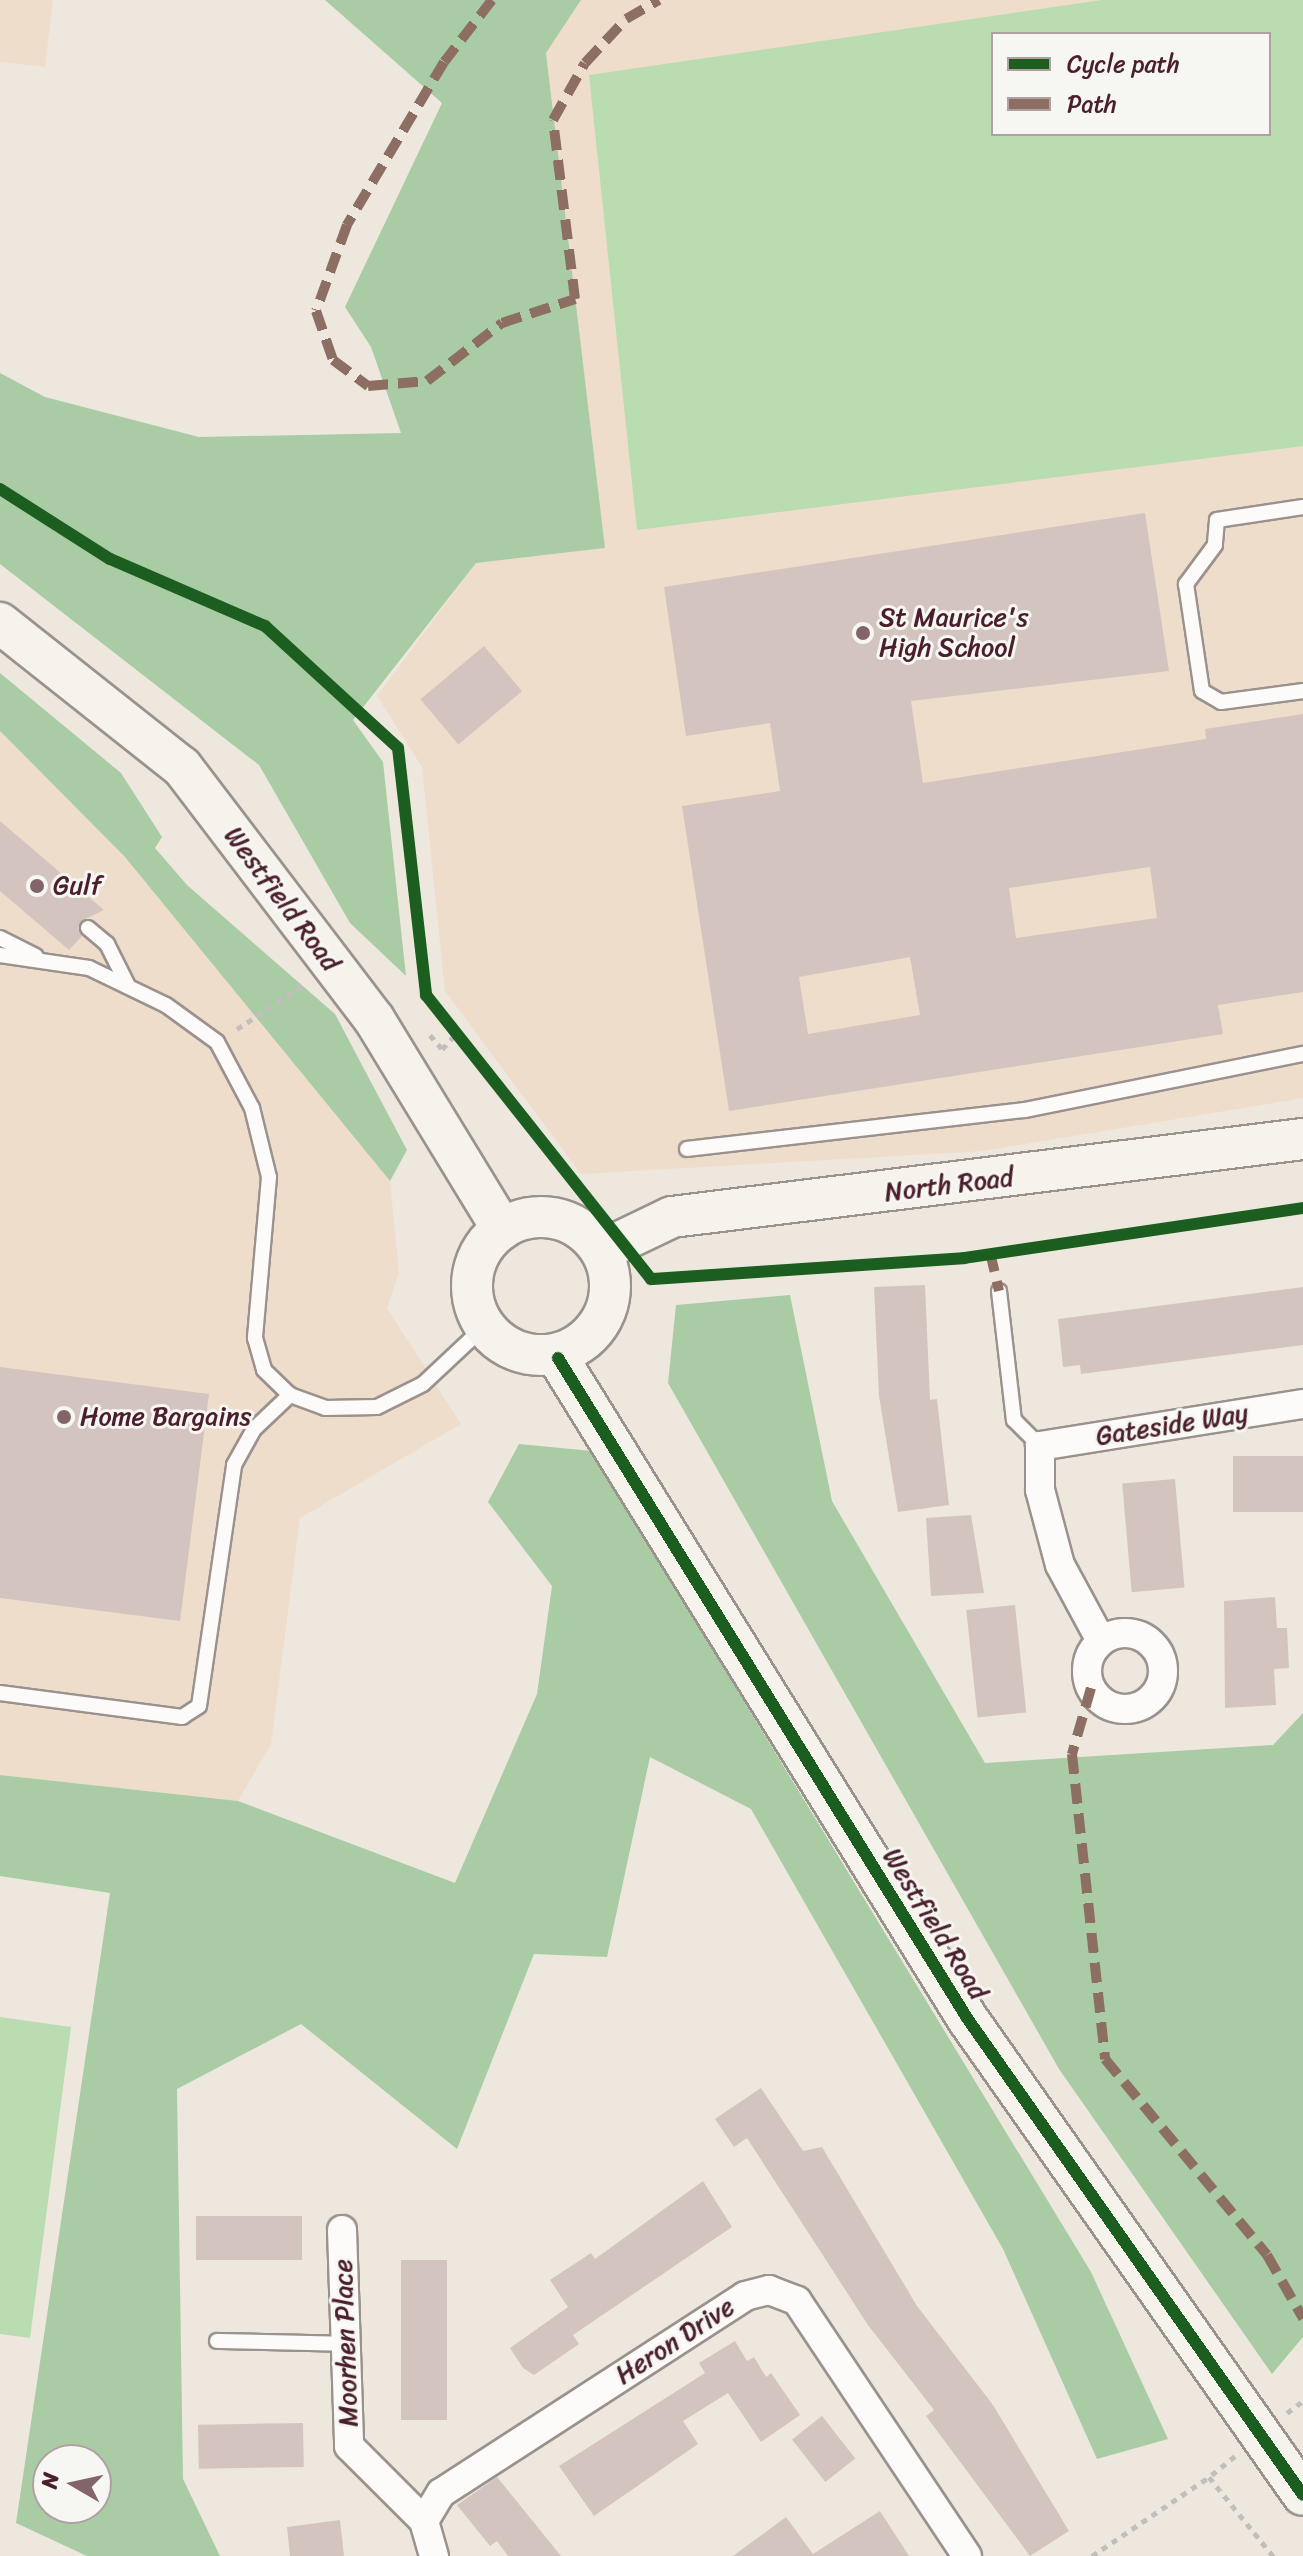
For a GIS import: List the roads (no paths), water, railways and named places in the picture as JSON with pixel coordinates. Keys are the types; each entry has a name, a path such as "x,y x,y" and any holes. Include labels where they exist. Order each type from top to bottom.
{"main road":[{"name":"Westfield Road","path":"0,623 182,767 333,966 502,1229"},
{"name":"North Road","path":"611,1243 672,1217 1303,1139"},
{"path":"537,1215 582,1228 611,1243 611,1277 600,1325 558,1358 510,1348 485,1326 472,1278 483,1247 502,1229 537,1215"},
{"name":"Westfield Road","path":"558,1358 967,2018 1303,2495"}],"street":[{"name":"Gateside Way","path":"1040,1446 1303,1404"},
{"path":"1040,1446 1040,1490 1060,1565 1099,1637"},
{"name":"Moorhen Place","path":"342,2230 349,2446 424,2521"},
{"name":"Heron Drive","path":"424,2521 441,2493 745,2296 769,2290 797,2301 967,2556"},
{"path":"424,2521 434,2556"}],"lane":[{"path":"1303,507 1217,520 1215,545 1186,584 1202,691 1221,702 1303,691"},
{"path":"88,928 107,944 127,984"},
{"path":"0,938 47,961"},
{"path":"0,955 47,961 127,984 217,1042 252,1108 269,1177 255,1338 264,1370 290,1395 325,1408 377,1407 423,1384 485,1326"},
{"path":"687,1149 1025,1110 1303,1054"},
{"path":"999,1291 1014,1420 1040,1446"},
{"path":"0,1693 182,1717 199,1706 234,1465 254,1429 290,1395"},
{"path":"217,2341 346,2344"}],"place":[{"name":"St Maurice's High School","path":"863,633"},
{"name":"Gulf","path":"37,886"},
{"name":"Home Bargains","path":"64,1417"}]}
